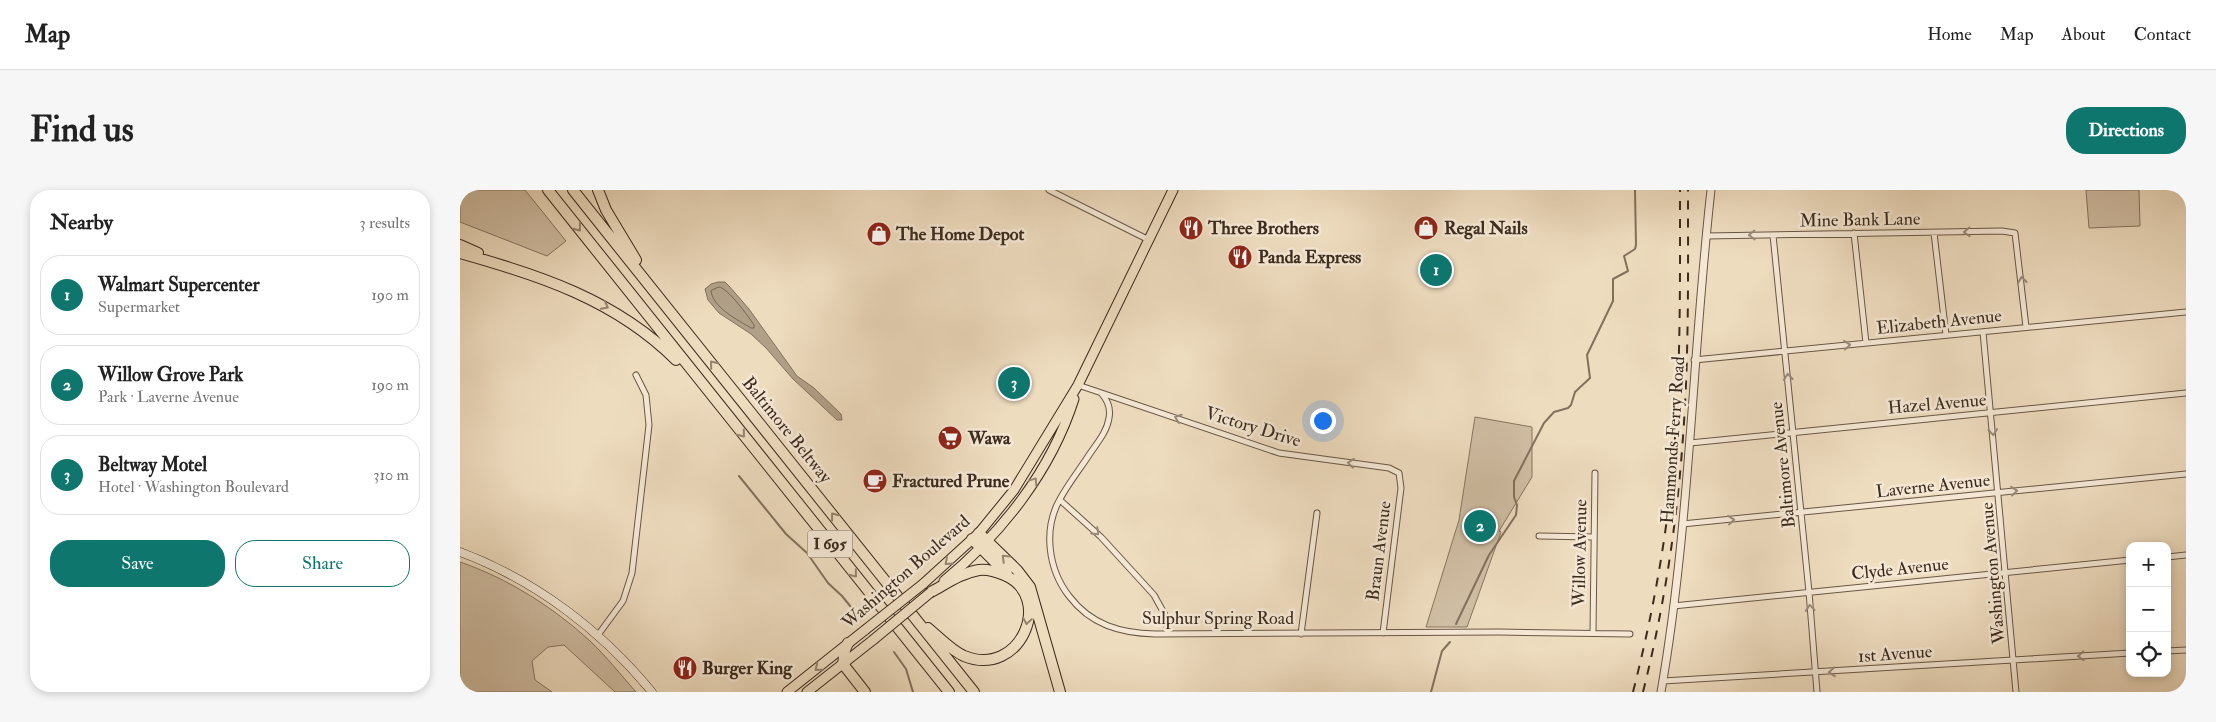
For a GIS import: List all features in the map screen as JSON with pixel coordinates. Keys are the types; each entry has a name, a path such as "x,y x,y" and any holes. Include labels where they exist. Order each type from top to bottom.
{"highway":[{"name":"I 695","path":"548,190 949,692"},
{"name":"Baltimore Beltway","path":"573,190 974,692"},
{"path":"598,190 613,223 657,295"},
{"path":"460,245 599,303 632,322 667,351 711,396"},
{"path":"460,253 560,286"},
{"path":"907,610 958,652 973,659 995,659 1004,656 1017,645 1025,632 1029,619 1027,600 1022,590 976,536"},
{"path":"984,544 1017,570 1030,587 1060,692"},
{"path":"931,592 959,576 981,570 1010,577"},
{"path":"848,643 843,664 866,692"}],"main road":[{"name":"Washington Boulevard","path":"787,692 923,584 976,536 1014,490 1078,385 1173,190"},
{"name":"Washington Boulevard","path":"807,692 931,592 984,544 1024,497 1042,469 1060,437 1078,385"},
{"path":"460,552 506,572 530,585 573,615 598,635 652,692"}],"street":[{"path":"1049,190 1149,240"},
{"name":"Hammonds Ferry Road","path":"1661,692 1682,524 1690,443 1694,360 1711,190"},
{"path":"1934,232 1946,335"},
{"name":"Mine Bank Lane","path":"1706,236 2015,232 2026,327"},
{"path":"1854,234 1866,343"},
{"name":"Baltimore Avenue","path":"1773,235 1809,592 1817,692"},
{"name":"Elizabeth Avenue","path":"1694,360 2186,312"},
{"name":"Washington Avenue","path":"1983,332 2016,692"},
{"path":"598,635 623,601 632,573 650,425 646,395 636,374"},
{"path":"1078,385 1102,394"},
{"name":"Hazel Avenue","path":"1690,443 1793,431 2186,393"},
{"name":"Victory Drive","path":"1102,394 1126,400 1279,453 1389,468 1399,473"},
{"name":"Sulphur Spring Road","path":"1102,394 1108,402 1110,412 1105,429 1060,500 1051,527 1051,551 1058,577 1075,604 1094,620 1106,626 1134,633 1168,634 1630,634"},
{"name":"Braun Avenue","path":"1383,633 1401,488 1399,473"},
{"name":"Willow Avenue","path":"1593,633 1595,473"},
{"name":"Laverne Avenue","path":"1682,524 2186,474"},
{"path":"1060,500 1101,537 1154,595 1165,615 1168,634"},
{"path":"1301,634 1317,514"},
{"path":"1539,536 1594,537"},
{"path":"2171,557 2186,555"},
{"name":"Clyde Avenue","path":"1673,606 2126,560"},
{"path":"2171,651 2186,650"},
{"name":"1st Avenue","path":"1663,681 2126,653"}],"shaded area":[{"path":"460,190 525,190 566,241 547,256 460,222"},
{"path":"2086,190 2139,190 2140,226 2089,228"},
{"path":"1475,417 1532,427 1532,477 1499,531 1501,532 1467,627 1426,627 1459,520"},
{"path":"460,562 495,576 545,605 576,628 596,647 636,692 615,692 564,645 548,647 532,661 535,680 552,692 460,692"}],"water":[{"path":"725,282 729,286 749,309 797,376 814,388 841,414 842,420 837,420 793,379 751,334 719,313 708,300 705,289 711,284"}],"waterway":[{"path":"1456,624 1489,555 1516,515 1517,505 1514,497 1514,481 1544,423 1554,412 1568,408 1571,405 1575,392 1590,378 1587,355 1613,301 1613,279 1628,271 1624,256 1635,249 1636,245 1635,190"},
{"path":"739,476 786,534 807,553 828,583 855,612"},
{"path":"1431,692 1442,651 1450,642"},
{"path":"894,652 906,669 913,692"}],"railway":[{"path":"1633,692 1657,584 1672,475 1680,297 1680,190"},
{"path":"1643,692 1663,597 1680,469 1687,344 1688,190"}],"place":[{"name":"Three Brothers","path":"1191,228"},
{"name":"Regal Nails","path":"1426,228"},
{"name":"The Home Depot","path":"879,234"},
{"name":"Panda Express","path":"1240,257"},
{"name":"Walmart Supercenter","path":"1436,270"},
{"name":"Beltway Motel","path":"1014,383"},
{"name":"Wawa","path":"950,438"},
{"name":"Fractured Prune","path":"875,481"},
{"name":"Willow Grove Park","path":"1480,526"},
{"name":"Burger King","path":"685,668"}]}
